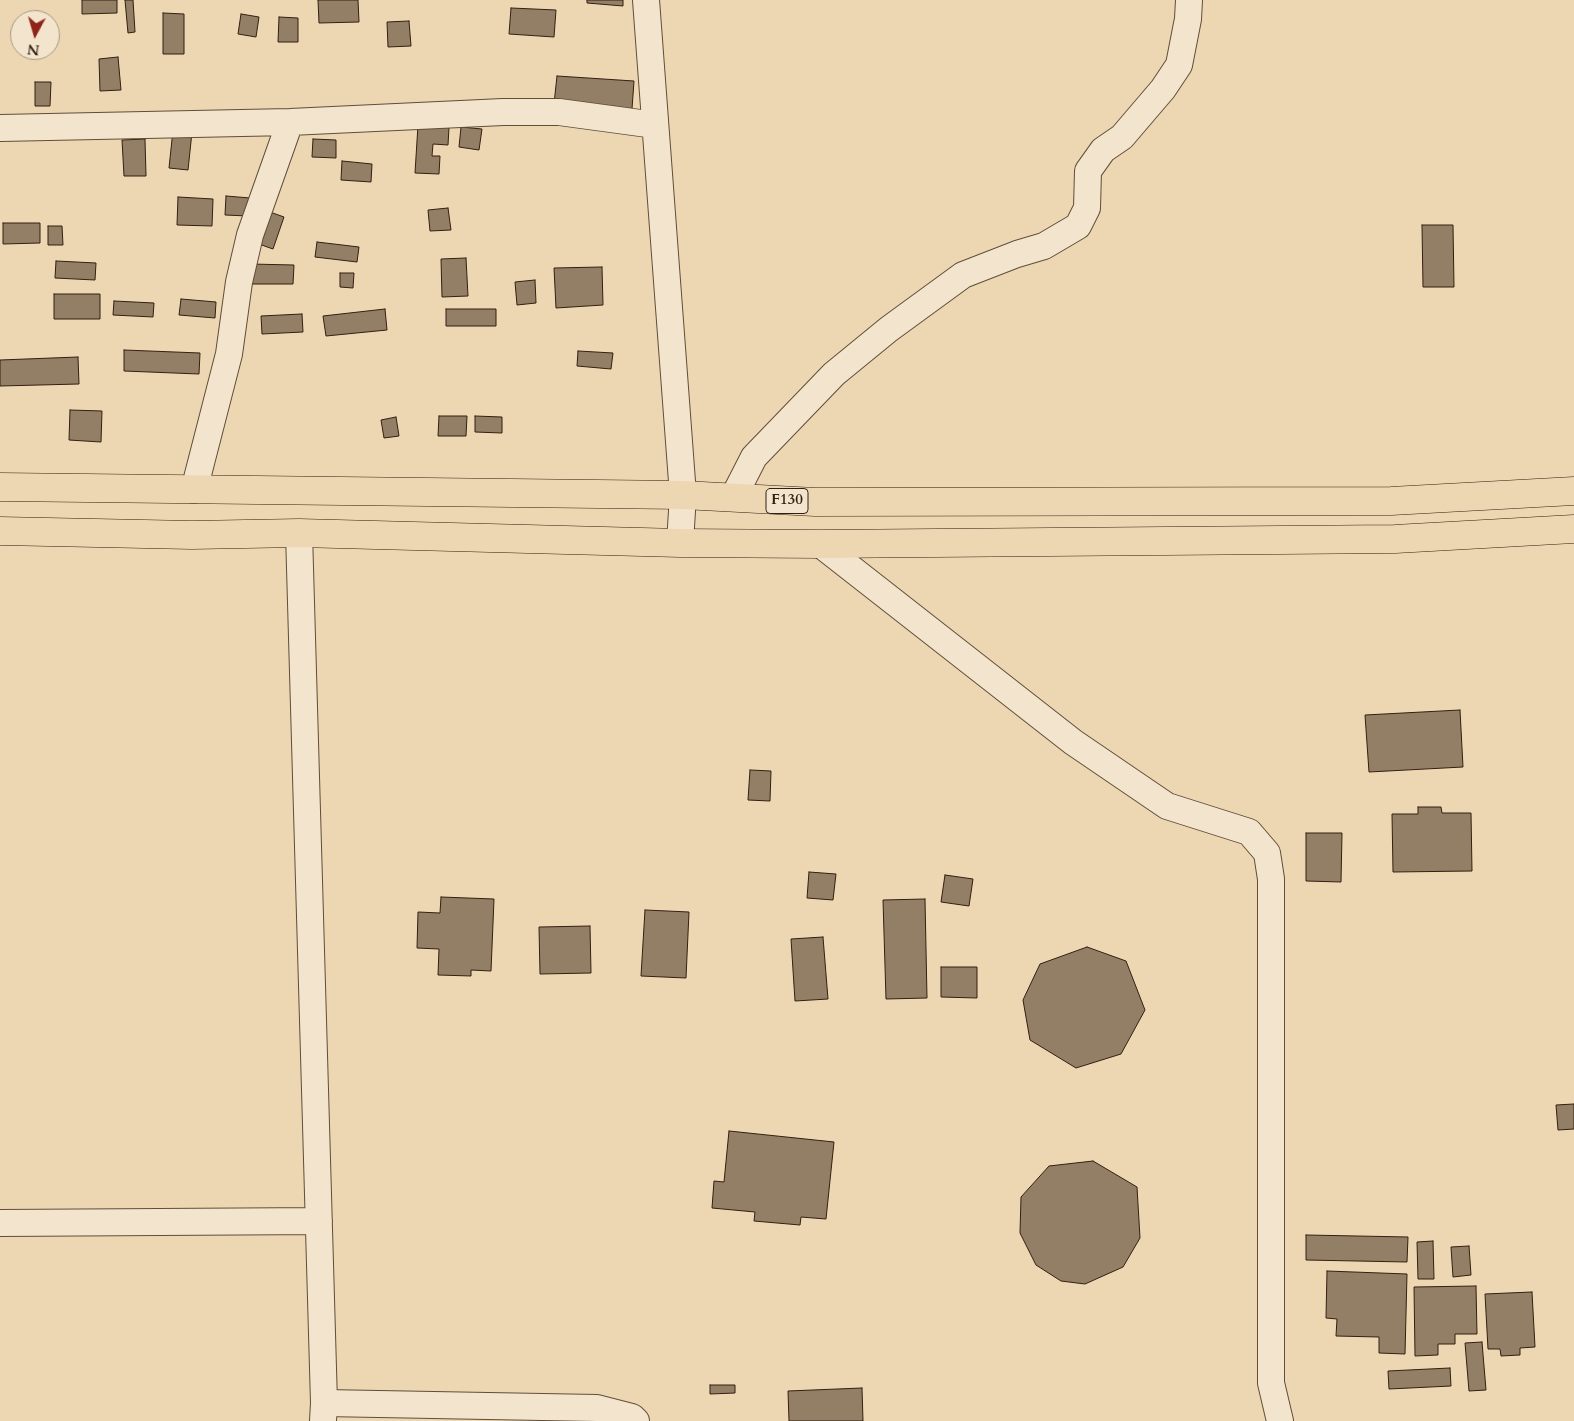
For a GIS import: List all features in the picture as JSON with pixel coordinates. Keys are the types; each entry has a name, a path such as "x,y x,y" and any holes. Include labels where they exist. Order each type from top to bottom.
{"main road":[{"name":"F130","path":"0,487 683,495 815,502 1391,501 1574,492"},
{"path":"0,531 192,535 299,534 680,544 820,544 1395,540 1574,529"}],"street":[{"path":"646,0 683,495 680,544"},
{"path":"733,498 754,457 834,374 888,329 963,275 1017,254 1044,246 1078,226 1087,208 1088,171 1103,150 1122,137 1158,95 1179,65 1188,19 1189,0"},
{"path":"0,128 290,122 503,112 559,112 655,125"},
{"path":"194,490 229,354 239,282 250,235 290,122"},
{"path":"299,534 323,1412 597,1408 632,1417 636,1421"},
{"path":"820,544 1073,742 1151,796 1167,806 1250,832 1267,853 1271,880 1271,1383 1280,1421"},
{"path":"0,1224 319,1221"}],"building":[{"path":"82,0 117,0 117,13 82,14"},
{"path":"125,0 133,0 135,32 128,33"},
{"path":"318,0 358,0 359,22 319,23"},
{"path":"587,0 623,0 623,6 587,3"},
{"path":"511,8 556,10 554,37 509,34"},
{"path":"163,13 184,14 184,54 163,54"},
{"path":"241,14 259,17 256,37 238,34"},
{"path":"279,17 298,18 298,42 278,42"},
{"path":"409,21 411,46 388,47 387,22"},
{"path":"118,57 121,90 100,91 99,59"},
{"path":"557,76 634,81 632,109 554,104"},
{"path":"35,82 51,82 50,106 35,106"},
{"path":"418,125 449,127 448,145 433,144 432,156 440,156 439,174 415,173"},
{"path":"461,127 482,129 479,150 459,147"},
{"path":"173,130 192,132 188,170 169,168"},
{"path":"145,139 146,176 124,176 122,140"},
{"path":"313,139 336,140 336,158 312,157"},
{"path":"342,161 372,164 371,182 341,180"},
{"path":"226,196 250,198 248,216 225,215"},
{"path":"178,197 213,199 212,226 177,225"},
{"path":"448,208 451,230 430,231 428,210"},
{"path":"267,211 284,217 273,249 256,243"},
{"path":"3,223 40,223 40,243 3,244"},
{"path":"1422,225 1453,225 1454,287 1423,287"},
{"path":"48,226 62,226 63,245 48,245"},
{"path":"317,242 359,247 357,262 315,257"},
{"path":"466,258 468,296 442,297 441,259"},
{"path":"56,261 96,263 95,280 55,278"},
{"path":"250,264 294,265 293,284 249,284"},
{"path":"602,267 603,305 556,308 554,268"},
{"path":"340,273 354,273 353,288 340,287"},
{"path":"535,280 536,303 517,305 515,282"},
{"path":"54,294 100,294 100,319 54,319"},
{"path":"181,299 216,302 215,318 179,315"},
{"path":"114,301 154,303 153,317 113,315"},
{"path":"385,309 387,330 326,336 323,316"},
{"path":"446,309 496,309 496,326 446,326"},
{"path":"302,314 303,332 262,334 261,316"},
{"path":"124,350 200,353 199,374 124,371"},
{"path":"578,351 613,353 611,369 577,366"},
{"path":"78,357 79,384 0,386 0,360"},
{"path":"70,410 102,411 101,442 69,440"},
{"path":"439,416 467,416 466,436 438,436"},
{"path":"475,416 502,417 502,433 475,432"},
{"path":"396,417 399,436 384,438 381,420"},
{"path":"1460,710 1463,767 1369,772 1365,715"},
{"path":"750,770 771,771 770,801 748,800"},
{"path":"1418,807 1441,807 1442,813 1471,813 1472,871 1393,872 1392,814 1418,814"},
{"path":"1306,833 1342,833 1341,882 1306,881"},
{"path":"809,872 836,874 833,900 807,898"},
{"path":"945,875 973,879 969,906 941,902"},
{"path":"441,897 494,899 491,971 471,970 471,976 438,975 439,949 417,948 418,912 440,913"},
{"path":"925,899 927,998 886,999 883,900"},
{"path":"645,910 689,912 686,978 641,976"},
{"path":"590,926 591,973 540,974 539,927"},
{"path":"823,937 828,999 795,1001 791,939"},
{"path":"1087,947 1126,961 1145,1010 1121,1054 1076,1068 1030,1040 1023,1000 1040,964"},
{"path":"941,967 977,967 977,998 941,997"},
{"path":"1574,1104 1574,1129 1558,1130 1556,1105"},
{"path":"729,1131 834,1142 826,1219 801,1217 800,1225 754,1221 755,1212 712,1208 714,1181 724,1182"},
{"path":"1093,1161 1137,1187 1140,1238 1123,1267 1085,1284 1061,1281 1036,1265 1020,1233 1021,1197 1049,1166"},
{"path":"1306,1235 1408,1237 1407,1262 1306,1260"},
{"path":"1433,1241 1434,1279 1418,1279 1417,1242"},
{"path":"1469,1246 1471,1275 1453,1277 1451,1247"},
{"path":"1327,1271 1407,1274 1405,1354 1379,1353 1379,1337 1336,1336 1337,1319 1326,1318"},
{"path":"1476,1286 1477,1334 1455,1334 1455,1344 1438,1344 1438,1355 1415,1356 1414,1287"},
{"path":"1532,1292 1535,1347 1520,1348 1520,1355 1501,1356 1500,1349 1488,1349 1485,1294"},
{"path":"1482,1342 1486,1390 1469,1391 1465,1343"},
{"path":"1450,1368 1451,1386 1389,1389 1388,1371"},
{"path":"710,1385 735,1385 735,1393 710,1394"},
{"path":"862,1388 863,1421 789,1421 788,1391"}]}
